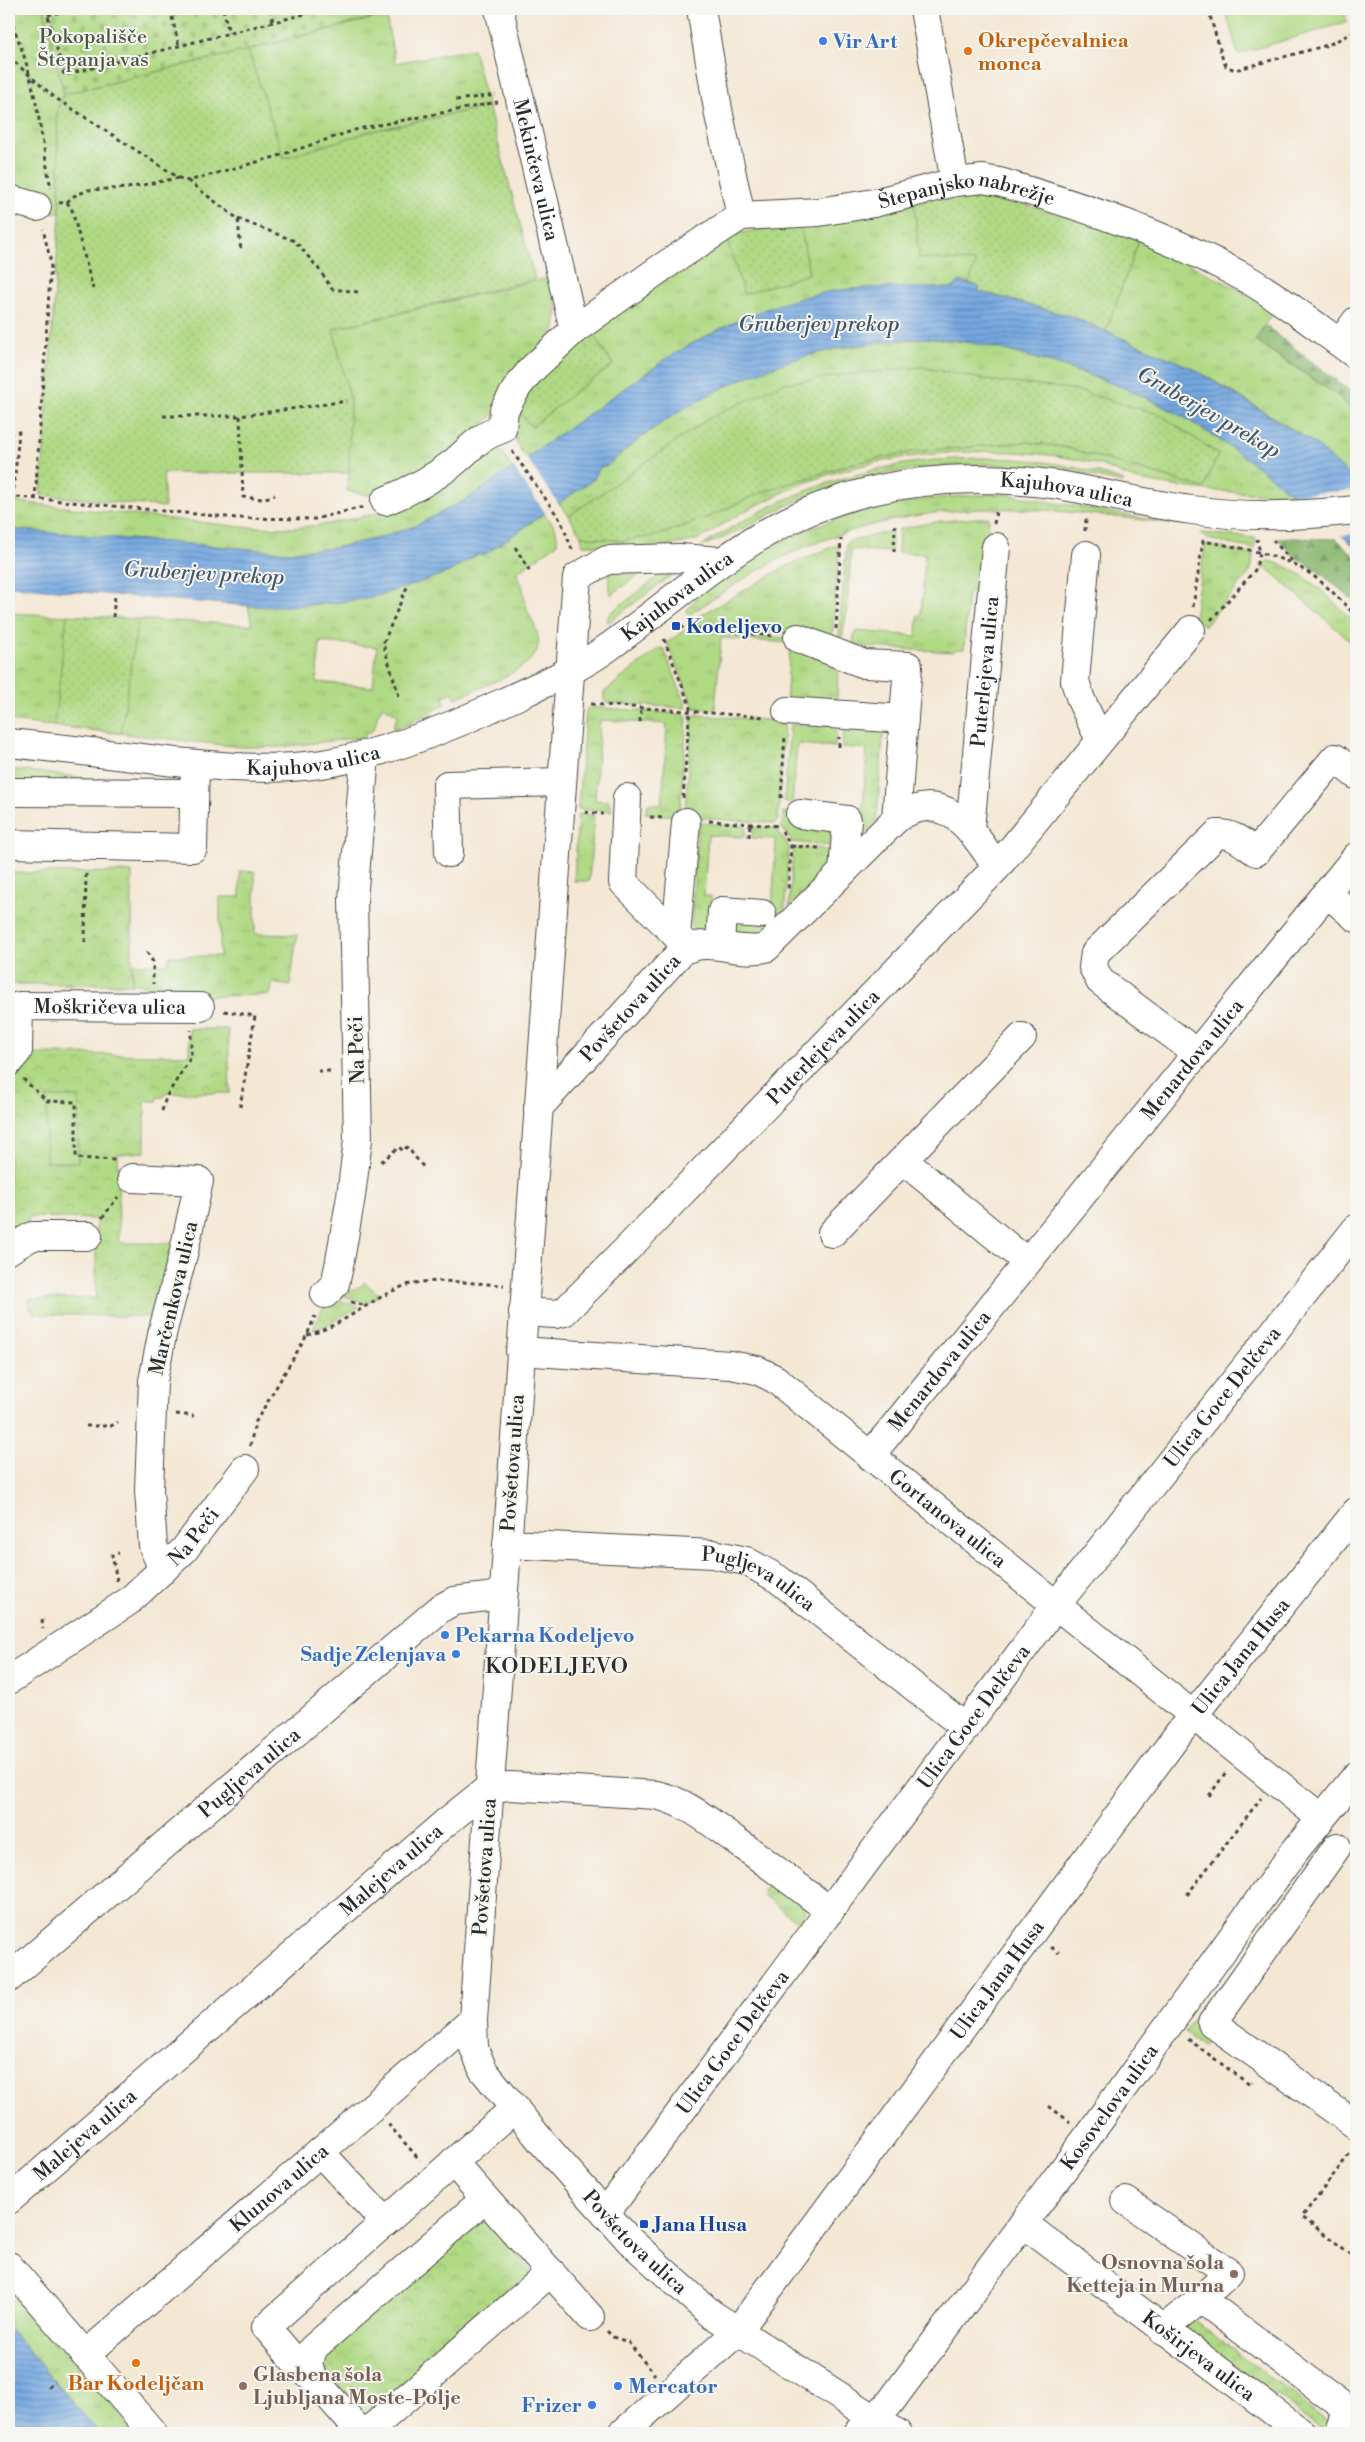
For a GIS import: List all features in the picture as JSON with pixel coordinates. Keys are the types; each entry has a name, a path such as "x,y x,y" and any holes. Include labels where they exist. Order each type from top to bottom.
{"street":[{"name":"Mekinčeva ulica","path":"499,9 574,330"},
{"path":"701,9 719,115 742,216"},
{"path":"924,9 955,182"},
{"name":"Štepanjsko nabrežje","path":"385,501 420,486 452,464 486,434 502,429 504,410 518,386 574,330 684,252 742,216 819,212 874,203 955,182 983,179 999,182 1117,219 1171,241 1248,280 1348,349"},
{"path":"9,199 46,205"},
{"path":"1348,349 1356,322"},
{"name":"Kajuhova ulica","path":"9,743 239,768 292,767 365,755 456,724 569,671 603,651 722,561 768,530 821,505 873,490 937,482 1014,481 1055,485 1193,510 1262,525 1356,510"},
{"name":"Puterlejeva ulica","path":"970,829 996,547"},
{"path":"1086,555 1076,681 1081,700 1100,740"},
{"path":"576,577 607,560 679,558 722,561"},
{"name":"Povšetova ulica","path":"576,577 489,1788 473,2020 474,2048 479,2062 500,2092 605,2214 655,2266 710,2313 866,2426 898,2433"},
{"name":"Puterlejeva ulica","path":"523,1312 556,1314 568,1310 996,867 1191,630"},
{"path":"798,638 864,664 908,666 896,819"},
{"path":"787,715 904,719"},
{"name":"Na Peči","path":"324,1294 335,1284 339,1266 358,1140 353,900 365,755"},
{"path":"1197,1053 1100,981 1093,967 1095,953 1217,834 1225,833 1235,837 1256,852 1336,758 1356,775"},
{"path":"9,844 193,848 195,764"},
{"path":"449,853 447,786 561,782"},
{"path":"15,792 194,794"},
{"path":"627,798 622,882 682,941"},
{"name":"Povšetova ulica","path":"538,1108 682,951 682,941 752,950 766,948 844,861 907,811 917,808 933,808 958,816 970,829 996,867"},
{"path":"682,941 684,811"},
{"path":"787,812 847,820 844,861"},
{"name":"Menardova ulica","path":"870,1456 1356,857"},
{"path":"1327,893 1356,918"},
{"path":"720,945 722,911 762,914"},
{"name":"Moškričeva ulica","path":"9,1062 18,1051 19,1006 196,1007"},
{"path":"832,1233 904,1161 1022,1037"},
{"path":"904,1161 1028,1262"},
{"name":"Marčenkova ulica","path":"132,1178 199,1181 184,1251 163,1330 153,1381 149,1491 153,1546 163,1570"},
{"name":"Ulica Goce Delčeva","path":"605,2214 1056,1605 1356,1229"},
{"path":"9,1250 32,1236 88,1236"},
{"name":"Gortanova ulica","path":"520,1351 730,1365 757,1370 775,1379 1193,1715 1347,1854"},
{"name":"Na Peči","path":"9,1680 129,1601 189,1543 246,1468"},
{"name":"Ulica Jana Husa","path":"623,2433 737,2332 1193,1715 1356,1512"},
{"name":"Pugljeva ulica","path":"506,1544 713,1554 746,1561 778,1579 966,1728"},
{"name":"Pugljeva ulica","path":"9,1978 441,1608 454,1601 503,1595"},
{"name":"Kosovelova ulica","path":"866,2426 889,2404 1024,2224 1184,2002 1316,1824 1356,1776"},
{"path":"489,1788 510,1786 656,1795 672,1798 683,1803 706,1819 830,1911"},
{"name":"Malejeva ulica","path":"9,2200 445,1823 489,1788"},
{"path":"1212,2023 1347,1854"},
{"path":"1184,2002 1356,2126"},
{"name":"Klunova ulica","path":"85,2355 473,2020"},
{"path":"361,2433 266,2327 515,2108"},
{"path":"320,2152 385,2222"},
{"path":"444,2170 485,2198 590,2317"},
{"path":"312,2377 308,2363 312,2349 485,2198"},
{"path":"1126,2201 1229,2273 1201,2299 1162,2330"},
{"name":"Koširjeva ulica","path":"1024,2224 1162,2330 1302,2433"},
{"path":"9,2266 153,2433"},
{"path":"366,2433 551,2272"},
{"path":"1201,2299 1348,2413"}],"path":[{"path":"9,9 13,32 24,57 42,131 46,162 46,205 51,264 35,500"},
{"path":"46,9 64,75 325,9"},
{"path":"48,15 74,9"},
{"path":"170,9 179,46"},
{"path":"223,9 229,33"},
{"path":"270,9 273,22"},
{"path":"1208,9 1223,60 1226,66 1235,70 1328,45 1356,31"},
{"path":"9,56 54,97 179,178 188,181 238,219 295,241 318,268 332,289 359,292"},
{"path":"456,100 520,94"},
{"path":"188,181 275,157 358,130 520,94"},
{"path":"46,205 67,202 74,196 88,190 128,188 179,178"},
{"path":"67,202 72,210 93,290"},
{"path":"238,219 242,235 241,252"},
{"path":"164,416 240,416 347,401"},
{"path":"240,416 243,497 262,499 275,495"},
{"path":"9,434 19,432 11,496 35,500 237,518 315,519 385,501"},
{"path":"517,458 561,521 572,545 576,577"},
{"path":"894,525 894,552"},
{"path":"1262,525 1260,553 1255,570 1205,627 1191,630 1202,541 1260,553 1298,567 1315,577 1356,616"},
{"path":"835,653 841,540"},
{"path":"515,547 531,573"},
{"path":"400,696 383,644 407,588"},
{"path":"113,617 115,595"},
{"path":"680,627 798,638"},
{"path":"664,639 690,706 684,811"},
{"path":"586,703 690,711 787,715 787,812 779,826 791,846 788,893"},
{"path":"640,707 640,722"},
{"path":"749,837 750,824"},
{"path":"85,942 86,846"},
{"path":"791,846 844,861"},
{"path":"147,952 153,962 152,1007"},
{"path":"162,1111 166,1097 191,1057 196,1007 255,1016 240,1107"},
{"path":"9,1062 17,1073 47,1101 76,1102 76,1158 117,1160 132,1178 88,1236"},
{"path":"355,1168 372,1169 399,1146 403,1151 407,1147 425,1169"},
{"path":"307,1335 334,1325 410,1284 425,1281 509,1285"},
{"path":"246,1468 255,1423 307,1335 324,1294"},
{"path":"86,1426 111,1426 118,1422"},
{"path":"1209,1796 1228,1769"},
{"path":"1186,1895 1262,1796"},
{"path":"1168,2025 1250,2085 1255,2078"},
{"path":"373,2106 444,2170"},
{"path":"1051,2106 1072,2124"},
{"path":"1356,2145 1302,2217 1356,2258"},
{"path":"590,2317 613,2336 628,2342 670,2392"},
{"path":"48,2387 54,2381"}],"green space":[{"path":"9,9 44,9 64,94 57,111 60,212 43,213 9,193"},
{"name":"Pokopališče Štepanja vas","path":"44,9 419,9 375,17 248,50 64,94"},
{"path":"1225,9 1343,9 1347,22 1238,54"},
{"path":"386,15 395,63 473,49 488,106 368,132 283,159 248,50"},
{"path":"248,50 284,158 368,132 488,106 535,279 333,329 350,398 349,473 163,473 165,507 41,495 60,212 57,111 64,94"},
{"path":"985,192 1139,239 1106,331 1073,317 978,291 979,287 969,283 976,262 919,258 914,203 956,193"},
{"path":"914,203 976,262 969,283 959,281 955,288 861,289 814,295 734,323 696,341 666,359 526,458 516,441 514,431 518,411 532,427 573,393 613,365 589,329 726,236 744,293 800,222"},
{"path":"800,222 809,274 744,294 726,236"},
{"path":"1139,239 1275,308 1255,341 1335,394 1356,413 1356,481 1314,443 1246,400 1192,368 1106,331"},
{"path":"551,277 556,323 551,338 491,417 443,463 374,496 347,491 349,473 333,329"},
{"path":"1266,326 1356,396 1356,413 1335,394 1255,340"},
{"path":"589,329 613,365 573,393 532,427 518,411 532,385"},
{"path":"925,338 983,344 1055,364 1128,389 1182,416 1268,472 1293,494 1216,491 1158,483 1134,479 1097,464 1052,455 1007,452 961,452 879,462 824,476 755,506 696,540 640,547 583,545 581,536 622,541 713,515 759,493 854,463 912,452 1027,442 1064,447 1204,488 1218,454 1159,414 921,367 708,419 569,516 559,503 594,479 600,467 678,410 708,393 747,375 829,350"},
{"path":"921,367 993,381 1070,389 1159,414 1218,454 1204,488 1064,447 1027,442 912,452 854,463 760,493 713,515 659,535 622,541 581,536 569,516 708,419 781,384"},
{"path":"489,444 503,453 512,469 471,497 415,526 379,538 334,548 286,552 9,529 9,501 243,527 294,528 328,524 374,514 417,498"},
{"path":"981,458 1018,459 1054,464 1107,475 1124,481 1123,483 1062,470 1012,465 954,465 896,472 867,478 812,495 702,546 727,530 778,503 831,482 888,467 917,462"},
{"path":"1006,494 1177,524 1075,513 1014,509 984,509 925,514 867,526 810,545 771,563 689,615 685,612 707,586 718,577 776,544 839,518 903,503 937,498"},
{"path":"544,514 555,528 557,544 516,573 523,587 527,609 538,636 538,646 535,654 527,663 490,684 456,698 453,692 443,697 445,704 409,724 394,729 393,727 398,715 383,706 378,714 374,729 363,737 281,747 242,747 9,721 9,613 252,625 248,606 304,605 370,598 449,572 476,555 484,555","holes":["320,642 377,647 373,687 316,682"]},
{"path":"989,517 984,593 968,592 964,649 954,650 953,652 853,646 854,636 857,631 917,636 918,615 921,615 925,554 898,552 899,529 940,521"},
{"path":"892,531 891,552 851,549 847,610 841,644 838,644 847,543"},
{"path":"1200,533 1256,538 1254,549 1207,539"},
{"path":"1278,539 1337,539 1356,558 1356,603 1323,575 1294,556"},
{"path":"1205,544 1253,555 1251,571 1205,626 1194,617"},
{"path":"837,545 839,547 832,639 790,633 690,626 689,623 698,617 785,567"},
{"path":"1268,561 1280,564 1305,577 1338,606 1356,624 1356,646 1269,570 1261,567"},
{"path":"651,565 611,595 608,573"},
{"path":"672,566 675,571 673,574 609,622 607,621 609,614"},
{"path":"67,615 138,619 121,733 54,726"},
{"path":"683,631 790,638 790,643 721,638 715,710 694,708 667,643"},
{"path":"790,645 838,661 837,707 786,704"},
{"path":"660,648 664,649 687,708 607,703 604,700 604,692"},
{"path":"589,707 684,714 687,718 680,812 676,816 645,813 648,804 662,804 667,724 600,720 595,800 609,801 612,811 578,809 586,710"},
{"path":"695,715 781,721 784,725 778,820 775,823 687,817 685,813 692,718"},
{"path":"790,725 837,725 835,747 797,744 792,804 784,801"},
{"path":"844,726 878,729 883,736 877,816 875,823 859,840 852,832 862,821 867,749 842,747"},
{"path":"9,769 152,786 9,785"},
{"path":"783,812 793,813 830,827 831,846 792,842 782,828"},
{"path":"578,814 594,815 589,881 574,881"},
{"path":"698,823 746,826 745,837 708,835 704,896 711,896 711,924 708,930 700,934 693,930 691,922"},
{"path":"754,827 776,828 789,847 784,918 760,934 731,932 731,922 772,914 776,839 752,838"},
{"path":"793,849 824,849 826,852 822,876 789,907"},
{"path":"240,871 255,872 255,934 297,935 290,986 273,983 270,995 146,997 146,984 132,984 133,964 168,964 169,956 220,956 220,897 240,897"},
{"path":"132,872 132,984 9,984 9,873"},
{"path":"189,1029 228,1029 230,1093 166,1093 164,1097 158,1097 157,1101 145,1101 145,1152 118,1154 119,1243 170,1243 177,1245 157,1317 34,1314 33,1310 30,1310 29,1299 96,1298 96,1219 29,1217 27,1230 9,1242 9,1073 17,1073 29,1054 189,1055"},
{"path":"47,1097 79,1097 78,1162 46,1162"},
{"path":"364,1282 380,1295 365,1303 344,1296 343,1294 363,1285"},
{"path":"327,1299 342,1301 359,1307 317,1330 313,1329"},
{"path":"772,1882 804,1906 806,1911 799,1923 764,1896 763,1891"},
{"path":"1193,2019 1212,2032 1203,2046 1184,2032"},
{"path":"480,2210 535,2275 366,2420 314,2360"},
{"path":"9,2286 136,2433 99,2433 9,2328"},
{"path":"1193,2320 1332,2424 1328,2433 1182,2327"}],"water":[{"name":"Gruberjev prekop","path":"959,281 980,287 978,291 1073,317 1192,368 1314,443 1356,481 1356,548 1293,495 1228,445 1181,416 1143,396 1062,366 1020,354 960,341 924,338 880,341 837,349 753,374 676,414 640,439 606,467 600,467 594,479 484,555 476,555 449,572 370,598 334,603 274,607 9,586 9,529 286,552 334,548 379,538 415,526 471,497 666,359 737,321 774,306 813,295 848,289 883,287 954,288"},
{"path":"9,2328 99,2433 9,2433"}],"pier":[{"path":"525,456 560,506 547,515 512,466"},
{"path":"1356,490 1356,534 1338,536 1290,495"}],"place":[{"name":"Vir Art","path":"823,41"},
{"name":"Okrepčevalnica monca","path":"968,51"},
{"name":"Kodeljevo","path":"676,626"},
{"name":"Pekarna Kodeljevo","path":"445,1635"},
{"name":"Sadje Zelenjava","path":"456,1654"},
{"name":"Jana Husa","path":"644,2224"},
{"name":"Osnovna šola Ketteja in Murna","path":"1234,2274"},
{"name":"Bar Kodeljčan","path":"136,2363"},
{"name":"Glasbena šola Ljubljana Moste-Polje","path":"243,2386"},
{"name":"Mercator","path":"618,2386"},
{"name":"Frizer","path":"592,2405"}],"district":[{"name":"KODELJEVO","path":"557,1665"}]}
